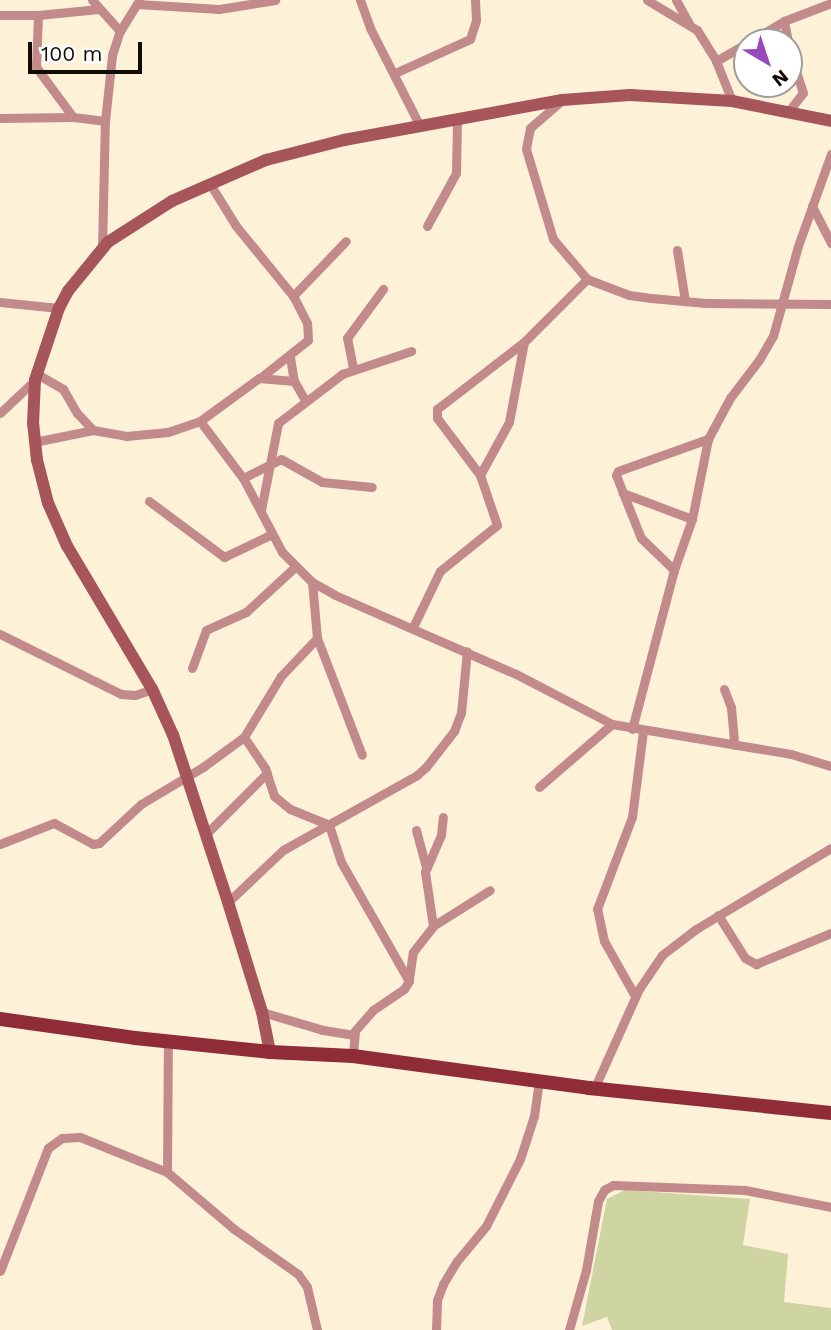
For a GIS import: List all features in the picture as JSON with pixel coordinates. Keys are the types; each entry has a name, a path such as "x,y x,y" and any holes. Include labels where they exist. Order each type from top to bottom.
{"main road":[{"path":"0,1019 168,1041 270,1052 353,1056 594,1089 831,1113"}],"street":[{"path":"92,0 120,31"},
{"path":"102,249 105,121 112,55 120,31 138,2 219,9 275,0"},
{"path":"360,0 370,28 420,125"},
{"path":"395,73 470,39 476,20 475,0"},
{"path":"647,0 691,25"},
{"path":"676,0 716,61 732,101"},
{"path":"772,28 831,3"},
{"path":"0,15 38,15 99,9"},
{"path":"38,15 36,67 73,117"},
{"path":"784,21 785,28"},
{"path":"716,61 733,51"},
{"path":"270,1052 261,1012 188,775 152,689 67,546 48,503 34,442 36,377 59,308 76,279 102,249 151,213 210,184 281,155 420,125 562,100 630,95 732,101 831,121"},
{"path":"788,112 799,98"},
{"path":"562,100 530,128 526,149 553,239 587,279 629,295 685,301 831,304"},
{"path":"0,118 73,117 105,121"},
{"path":"427,226 456,173 457,119"},
{"path":"632,729 674,570 692,519 708,439 730,398 768,348 831,154"},
{"path":"34,442 93,430 126,436 150,435 200,421 290,357 309,336 307,323 293,296 236,226 210,184"},
{"path":"812,206 831,243"},
{"path":"293,296 346,241"},
{"path":"677,250 685,301"},
{"path":"413,628 440,571 497,524 480,475 435,413 523,342 587,279"},
{"path":"353,368 347,338 383,289"},
{"path":"0,302 59,308"},
{"path":"480,475 509,422 523,342"},
{"path":"261,510 278,423 305,400 353,368 411,351"},
{"path":"290,357 294,381 305,400"},
{"path":"0,413 36,377"},
{"path":"36,377 63,389 77,413 93,430"},
{"path":"259,379 294,381"},
{"path":"200,421 243,478 272,534 295,568 312,582 467,651 612,724 791,754 831,766"},
{"path":"674,570 641,538 615,475 618,471 708,439"},
{"path":"243,478 272,461 287,461 328,484 372,486"},
{"path":"623,493 692,519"},
{"path":"149,501 224,557 272,534"},
{"path":"192,668 206,630 246,612 295,568"},
{"path":"312,582 317,638 362,755"},
{"path":"0,634 121,694 135,695 152,689"},
{"path":"0,844 54,823 93,844 99,843 141,804 244,737 281,676 317,638"},
{"path":"228,902 283,850 417,775 452,735 461,713 467,651"},
{"path":"724,689 731,707 734,745"},
{"path":"539,787 612,724"},
{"path":"635,996 601,934 597,909 632,817 643,731"},
{"path":"244,737 267,773 274,796 283,804 317,822 329,825"},
{"path":"206,834 267,773"},
{"path":"426,867 436,849 443,817"},
{"path":"329,825 341,862 409,981"},
{"path":"416,830 426,867 432,926"},
{"path":"594,1089 635,996 651,967 662,955 718,915 831,848"},
{"path":"353,1056 354,1035 373,1010 404,989 409,981 413,952 432,926 490,890"},
{"path":"718,915 745,958 756,964 831,933"},
{"path":"261,1012 323,1030 354,1035"},
{"path":"167,1172 168,1041"},
{"path":"436,1330 437,1300 443,1284 457,1261 486,1226 520,1159 534,1116 539,1080"},
{"path":"0,1271 18,1231 48,1147 60,1139 80,1137 167,1172 234,1229 304,1280 317,1330"},
{"path":"569,1330 586,1270 598,1201 604,1190 613,1185 745,1190 831,1207"}],"green space":[{"path":"625,1190 750,1199 743,1245 788,1254 784,1302 831,1308 831,1330 612,1330 607,1317 582,1326 607,1199"}]}
